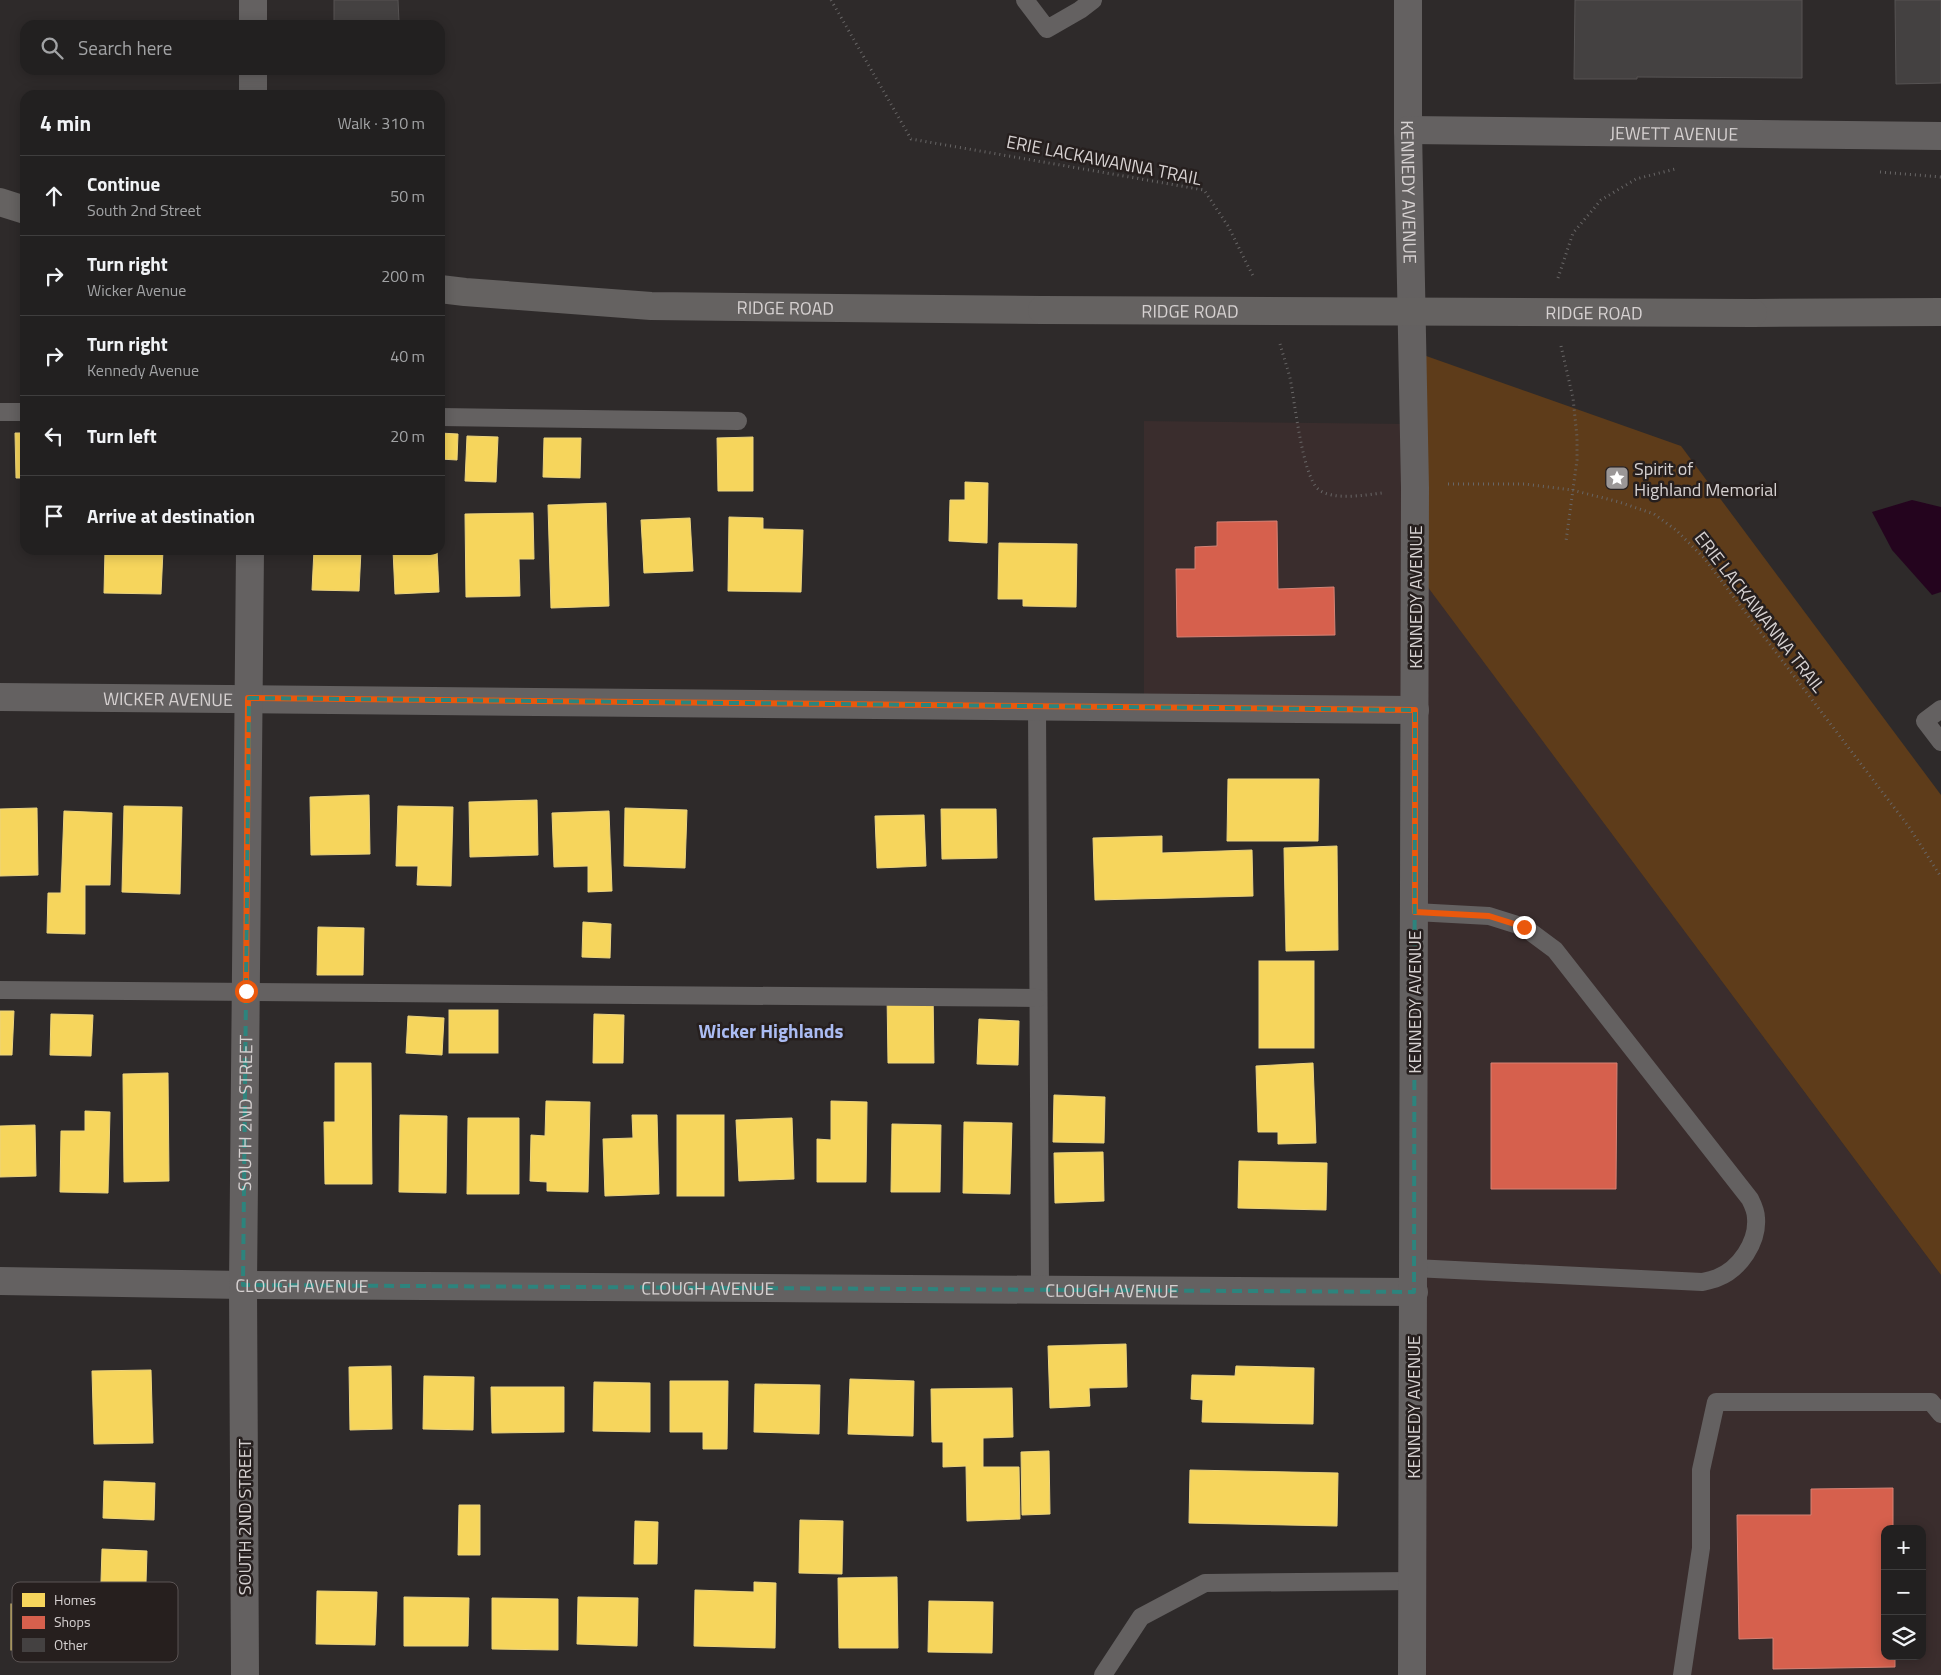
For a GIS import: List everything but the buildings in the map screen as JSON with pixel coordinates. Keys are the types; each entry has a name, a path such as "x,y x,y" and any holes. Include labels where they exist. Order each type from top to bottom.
{"main road":[{"path":"0,202 20,208"},
{"name":"RIDGE ROAD","path":"445,290 651,306 1042,310 1941,312"}],"street":[{"path":"253,0 253,20"},
{"name":"KENNEDY AVENUE","path":"1408,0 1408,130 1415,488 1412,1675"},
{"path":"252,75 252,90"},
{"name":"JEWETT AVENUE","path":"1408,130 1941,136"},
{"name":"SOUTH 2ND STREET","path":"245,1675 243,1285 250,555"},
{"name":"WICKER AVENUE","path":"0,697 1415,710"},
{"name":"CLOUGH AVENUE","path":"0,1281 243,1285 1040,1290 1414,1280"}],"lane":[{"path":"1025,0 1047,29 1080,10 1093,0"},
{"path":"0,412 20,412"},
{"path":"445,417 738,421"},
{"path":"1037,706 1040,1290"},
{"path":"1941,709 1925,721 1941,742"},
{"path":"1414,1280 1702,1282 1717,1278 1732,1268 1745,1255 1752,1243 1756,1228 1756,1215 1750,1199 1555,950 1524,927 1489,916 1415,912"},
{"path":"0,990 1038,998"},
{"path":"1682,1675 1700,1548 1700,1470 1716,1402 1931,1402 1941,1414"},
{"path":"1103,1675 1141,1617 1205,1582 1413,1581"}],"path":[{"name":"ERIE LACKAWANNA TRAIL","path":"831,0 911,139 1204,190 1228,226 1255,279"},
{"path":"1558,281 1559,272 1572,233 1601,200 1636,179 1679,168"},
{"path":"1872,171 1941,177"},
{"path":"1278,336 1290,378 1311,477 1318,489 1331,496 1365,495"},
{"path":"1561,342 1572,398 1577,437 1577,460 1566,541"},
{"name":"ERIE LACKAWANNA TRAIL","path":"1451,483 1524,484 1572,490 1654,514 1676,530 1704,558 1909,827 1941,877"}],"highlighted area":[{"path":"249,698 1415,710 1414,1292 243,1285"}],"shaded area":[{"path":"1412,351 1681,446 1941,795 1941,1275 1415,570"},
{"path":"1144,421 1409,424 1410,705 1144,702"},
{"path":"1912,500 1941,507 1941,592 1932,595 1892,550 1872,512"},
{"path":"1425,583 1941,1275 1941,1675 1420,1675"}],"place":[{"name":"Spirit of Highland Memorial","path":"1617,478"}],"district":[{"name":"Wicker Highlands","path":"771,1030"}],"route":[{"path":"246,991 248,698 1415,710 1415,912 1489,916 1524,927"}]}
